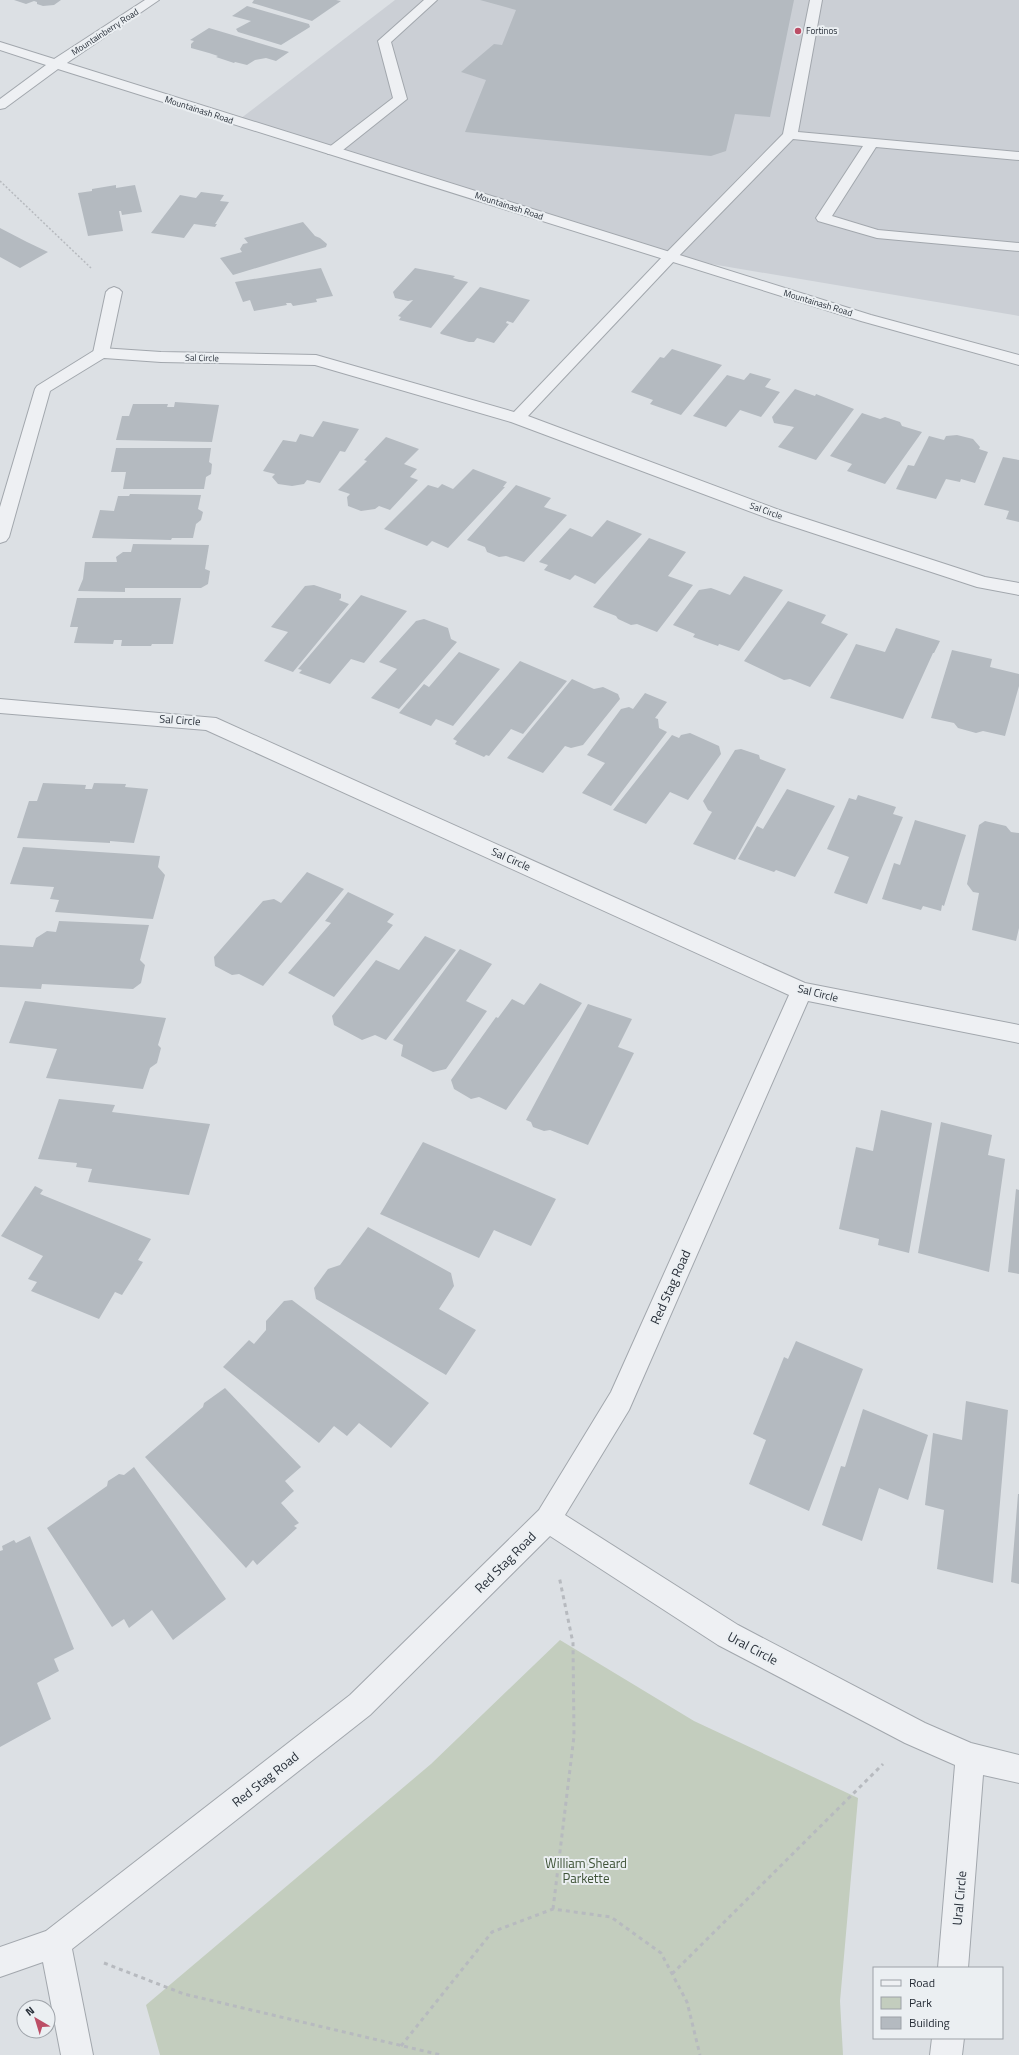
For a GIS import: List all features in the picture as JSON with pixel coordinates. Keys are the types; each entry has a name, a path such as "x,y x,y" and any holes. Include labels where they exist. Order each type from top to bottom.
{"street":[{"name":"Mountainberry Road","path":"0,105 56,64 154,0"},
{"path":"333,151 400,99 384,40 430,0"},
{"path":"517,418 670,257 790,135 816,0"},
{"name":"Mountainash Road","path":"0,46 236,122 866,318 1019,360"},
{"path":"790,135 871,144 1019,156"},
{"path":"871,144 822,218 877,234 1019,247"},
{"path":"0,537 43,389 100,354 114,292"},
{"name":"Sal Circle","path":"100,354 161,357 316,360 517,418 776,515 983,583 1019,589"},
{"name":"Sal Circle","path":"0,706 209,723 802,990 1019,1034"},
{"name":"Red Stag Road","path":"0,1962 55,1943 360,1705 548,1520 620,1401 802,990"},
{"name":"Ural Circle","path":"548,1520 728,1635 915,1733 970,1757 1019,1769"},
{"name":"Ural Circle","path":"953,1967 970,1757"},
{"path":"55,1943 78,2055"},
{"path":"946,2055 948,2039"}],"path":[{"path":"0,181 114,292"},
{"path":"548,1520 573,1643 574,1736 553,1909"},
{"path":"672,1974 915,1733"},
{"path":"401,2046 492,1932 553,1909 611,1917 661,1953 687,2002 700,2055"},
{"path":"55,1943 184,1994 441,2055"}],"shaded area":[{"path":"395,0 1019,0 1019,316 670,257 236,122"}],"green space":[{"name":"William Sheard Parkette","path":"560,1640 694,1721 858,1798 840,2001 843,2055 160,2055 146,2005 431,1764"}],"building":[{"path":"14,0 61,0 54,5 43,6 34,1 26,4"},
{"path":"254,0 341,1 312,21 252,3"},
{"path":"480,0 794,0 770,117 735,114 726,151 711,156 465,132 486,80 461,72 494,44 502,45 516,10"},
{"path":"247,6 309,24 310,27 281,45 238,32 236,29 251,21 232,16"},
{"path":"209,28 289,52 276,61 266,58 255,60 247,65 234,63 216,57 218,56 191,48 191,44 194,41 190,40"},
{"path":"116,185 116,188 135,185 142,212 122,215 121,211 119,211 123,231 88,236 78,193"},
{"path":"201,192 224,195 220,201 229,202 215,224 217,224 215,227 194,224 184,238 151,233 180,195 196,198"},
{"path":"303,222 315,236 327,244 326,247 233,275 220,258 242,252 240,249 243,244 248,243 244,238"},
{"path":"0,228 48,252 20,268 0,257"},
{"path":"321,268 333,296 316,299 317,302 293,306 291,303 286,303 287,305 254,311 250,300 243,302 235,282"},
{"path":"415,268 455,276 453,278 468,282 431,328 399,320 401,317 398,316 413,300 408,301 395,298 393,292"},
{"path":"480,287 530,300 513,323 507,321 506,323 509,324 494,343 477,338 474,342 469,342 441,334 440,333"},
{"path":"672,349 722,365 681,415 650,404 653,400 631,392 660,357 664,358"},
{"path":"750,373 771,379 765,387 780,392 761,417 740,410 726,427 693,416 727,375 744,380"},
{"path":"795,389 815,396 816,394 854,409 816,460 778,447 794,427 774,423 772,417"},
{"path":"175,402 219,405 212,442 116,440 122,416 129,416 133,404 168,404 167,407 174,407"},
{"path":"862,413 880,419 885,417 900,422 902,426 922,432 885,484 847,471 852,464 830,456"},
{"path":"323,421 359,429 345,452 340,451 320,483 307,480 304,484 292,486 278,484 272,477 275,474 263,471 283,440 296,442 300,434 313,437"},
{"path":"957,435 973,439 980,447 979,449 988,452 975,483 961,479 960,482 946,479 936,499 896,489 908,465 914,466 929,436 944,440 946,436"},
{"path":"386,437 419,449 404,464 417,469 410,477 418,480 390,510 379,506 375,509 361,511 348,506 347,497 350,494 338,490 367,461 364,460"},
{"path":"116,448 211,448 209,462 212,464 211,474 206,477 204,489 123,489 126,472 111,472"},
{"path":"1003,457 1019,460 1019,522 1006,519 1009,511 984,505"},
{"path":"473,469 507,482 503,487 505,487 448,548 432,541 427,546 384,529 428,485 438,488 442,484 453,489"},
{"path":"516,485 551,498 544,507 567,515 524,562 506,556 499,557 487,552 485,547 467,540"},
{"path":"130,494 201,495 198,509 203,512 201,520 196,524 193,538 172,538 171,540 92,538 100,510 114,511 118,496 129,496"},
{"path":"607,520 642,534 595,584 575,575 570,580 544,570 548,565 539,562 570,528 592,537"},
{"path":"649,538 686,552 668,576 693,585 657,632 637,624 631,625 618,619 616,616 593,607"},
{"path":"133,544 209,545 205,569 210,571 208,584 201,588 125,588 125,592 78,591 83,579 85,562 117,562 116,557 123,552 131,552"},
{"path":"744,576 783,590 739,651 719,644 718,646 693,637 695,634 673,625 699,590 711,588 730,595"},
{"path":"314,585 341,594 341,598 339,600 349,604 293,672 264,661 288,632 271,627 305,586"},
{"path":"361,595 407,611 364,663 351,659 330,684 299,673 302,670 298,669"},
{"path":"77,598 181,598 173,644 121,646 122,640 114,640 113,644 74,643 78,627 70,627"},
{"path":"788,601 826,615 821,623 848,634 810,687 790,679 784,680 744,661"},
{"path":"424,619 448,628 451,639 457,642 399,709 371,698 397,669 379,662 416,621"},
{"path":"896,628 940,641 903,719 830,698 856,644 885,652"},
{"path":"952,650 992,659 990,667 1019,674 1019,686 1005,736 983,731 976,733 958,728 954,723 931,718"},
{"path":"459,652 500,669 453,726 436,719 431,726 399,713 424,684 429,687"},
{"path":"520,661 567,681 523,734 511,729 489,756 486,755 484,757 455,744 457,741 453,739"},
{"path":"572,679 594,689 603,687 618,694 620,699 583,745 571,748 565,746 543,773 507,758"},
{"path":"645,693 667,702 655,718 658,719 659,728 667,732 611,806 582,793 605,763 587,755 621,709 629,707 633,709"},
{"path":"690,733 719,746 721,754 688,800 670,792 646,824 613,810 672,735 679,738 681,735"},
{"path":"741,749 759,755 760,759 786,769 735,860 693,844 712,812 708,810 703,801 735,750"},
{"path":"43,783 86,785 85,789 92,789 94,783 126,784 125,787 148,789 134,843 17,838 29,801 37,801"},
{"path":"787,789 835,806 795,877 776,870 774,872 738,859 757,826 763,829"},
{"path":"858,795 896,807 893,814 903,817 867,904 834,893 849,857 827,849 849,798 856,800"},
{"path":"915,820 966,835 944,906 942,905 941,911 923,906 921,910 882,899 894,863 900,865"},
{"path":"985,821 1006,826 1011,832 1019,833 1019,928 1016,941 972,930 979,893 973,892 967,884 979,825"},
{"path":"23,847 160,856 158,867 165,875 153,919 55,912 59,900 50,899 54,887 10,884"},
{"path":"307,872 344,889 263,986 239,974 232,975 215,966 214,957 263,901 274,899 281,903"},
{"path":"348,892 394,914 387,922 393,925 334,997 288,973 331,923 325,921"},
{"path":"59,921 149,925 140,960 145,965 141,983 133,989 42,984 41,989 0,987 0,945 33,947 36,938 47,931 56,932"},
{"path":"425,936 456,950 386,1040 375,1035 362,1040 334,1025 332,1016 376,960 399,970"},
{"path":"460,949 492,964 466,1001 487,1011 446,1069 433,1072 401,1056 403,1045 393,1040"},
{"path":"540,983 582,1003 506,1110 479,1097 471,1099 454,1089 451,1080 496,1017 498,1018 512,999 524,1005"},
{"path":"25,1001 166,1018 158,1045 161,1048 157,1063 150,1068 143,1089 46,1078 57,1049 9,1043"},
{"path":"588,1004 632,1019 618,1047 634,1053 588,1145 550,1130 544,1131 533,1127 531,1122 526,1120"},
{"path":"59,1099 115,1105 112,1112 210,1124 189,1195 88,1182 92,1169 76,1167 77,1163 38,1159"},
{"path":"881,1110 932,1123 909,1253 878,1245 879,1239 839,1229 856,1147 873,1151"},
{"path":"941,1122 992,1135 988,1155 1005,1159 989,1272 918,1253"},
{"path":"423,1142 556,1199 531,1246 494,1230 479,1258 380,1214"},
{"path":"35,1186 43,1190 40,1194 151,1239 138,1260 143,1262 122,1295 115,1292 99,1319 31,1291 37,1282 28,1279 43,1256 1,1236"},
{"path":"1016,1189 1019,1190 1019,1274 1008,1272"},
{"path":"368,1227 451,1273 454,1286 439,1309 476,1330 446,1375 316,1299 314,1288 328,1269 340,1265"},
{"path":"292,1300 429,1403 391,1448 359,1423 347,1436 334,1426 319,1443 223,1367 249,1340 254,1344 266,1330 266,1321 284,1301"},
{"path":"796,1341 863,1369 809,1511 749,1484 766,1440 753,1434 784,1357 788,1359"},
{"path":"225,1388 301,1467 285,1481 294,1491 281,1503 299,1523 294,1526 297,1528 257,1565 253,1560 246,1568 145,1457 203,1407 204,1403"},
{"path":"966,1401 1008,1410 993,1583 937,1569 944,1510 925,1505 933,1433 962,1440"},
{"path":"863,1409 928,1435 908,1500 879,1488 862,1541 822,1525 841,1466 845,1467"},
{"path":"134,1467 226,1599 173,1640 152,1610 129,1628 124,1619 112,1627 47,1528 107,1486 108,1481 119,1474 124,1475"},
{"path":"1019,1494 1019,1584 1011,1582"},
{"path":"30,1536 74,1649 54,1659 59,1671 37,1683 51,1719 0,1747 0,1551 3,1550 2,1546 14,1540 16,1543"}],"place":[{"name":"Fortinos","path":"798,31"}]}
